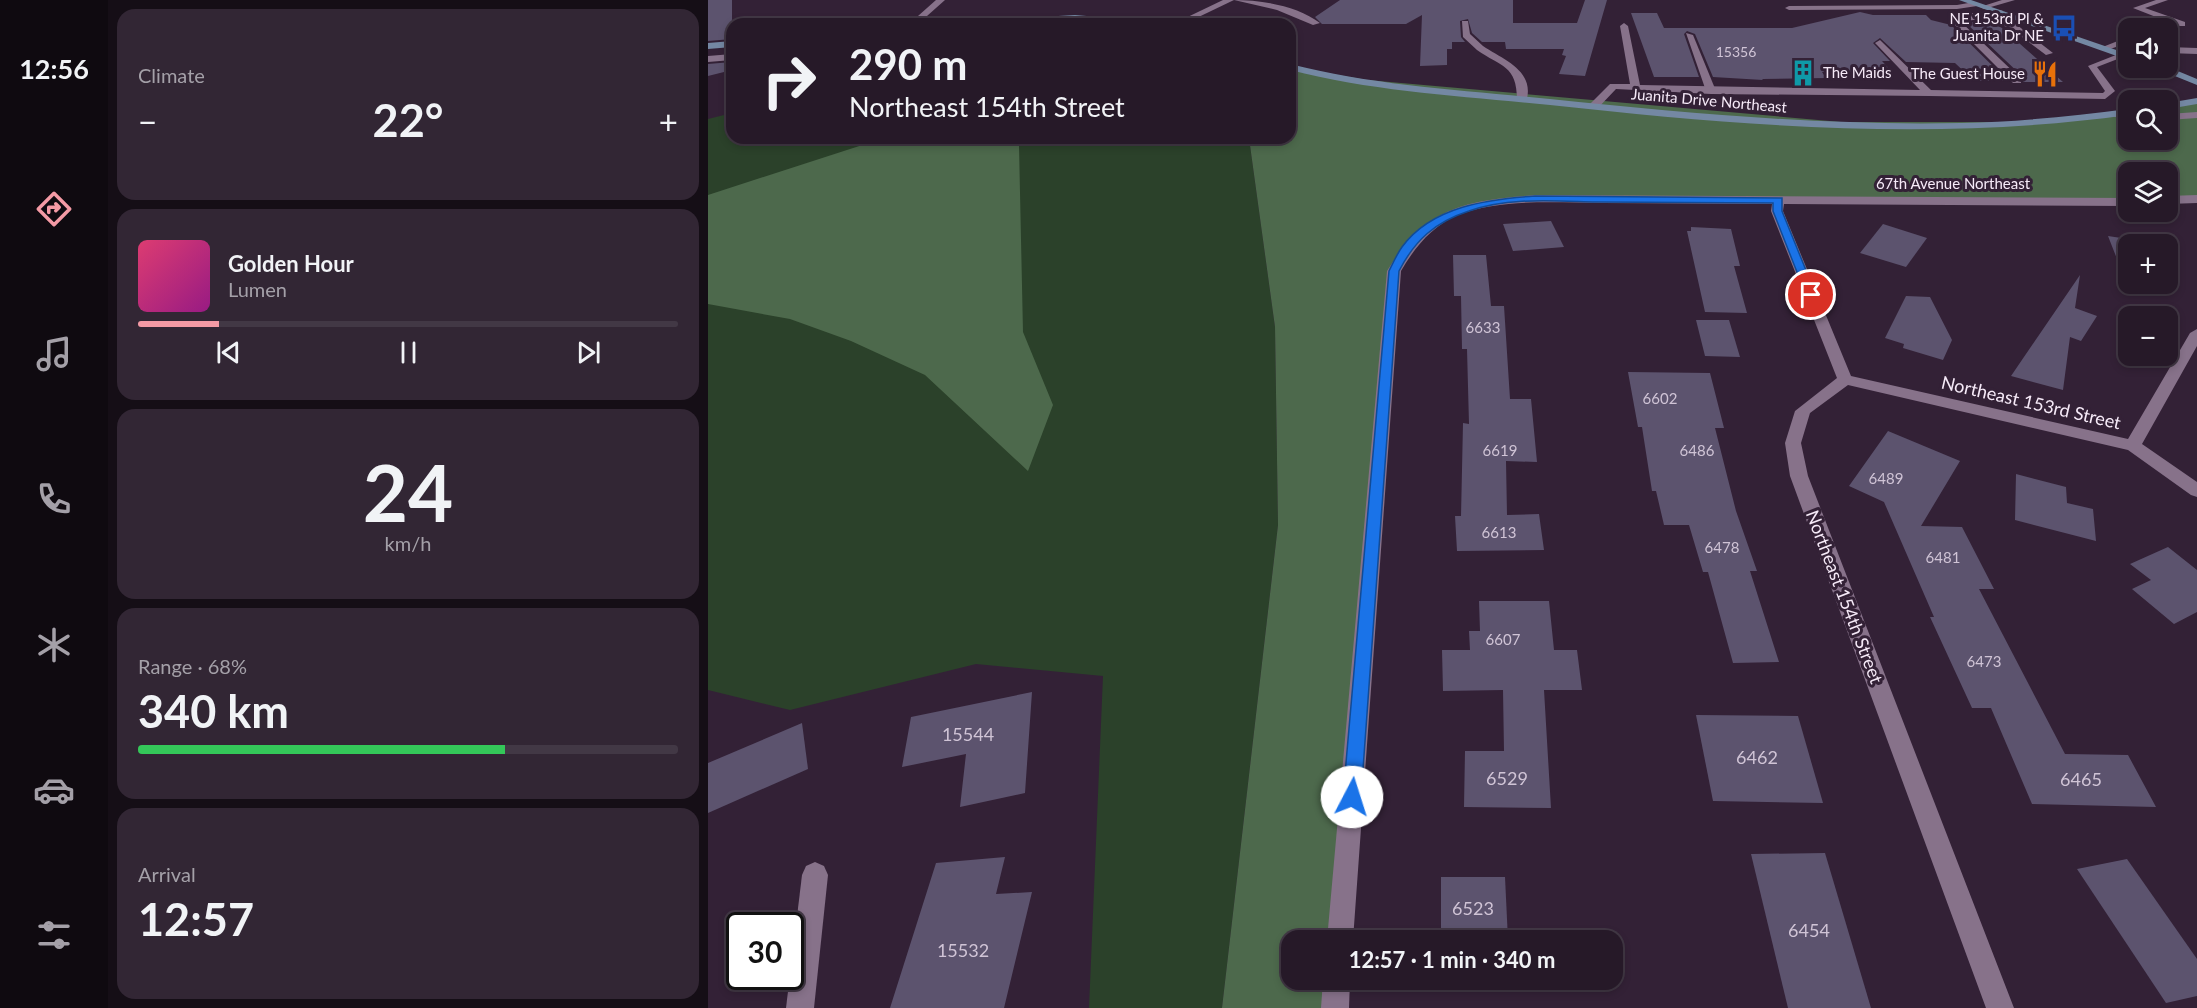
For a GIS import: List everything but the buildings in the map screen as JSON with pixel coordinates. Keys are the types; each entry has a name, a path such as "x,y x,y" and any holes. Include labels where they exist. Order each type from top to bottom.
{"main road":[{"path":"1963,0 1981,8"},
{"path":"2000,13 2118,53"},
{"path":"708,46 726,44"},
{"name":"Juanita Drive Northeast","path":"1296,68 1366,83 1522,100 1757,121 1843,126 1940,127 2035,122 2118,113"},
{"path":"2178,75 2197,82"},
{"path":"2178,104 2197,100"}],"street":[{"path":"920,18 941,0"},
{"path":"1190,18 1230,0"},
{"path":"2000,13 1993,15 1981,8 1955,21 2017,81"},
{"path":"1624,26 1636,88"},
{"path":"1880,43 1929,93"},
{"path":"1480,48 1519,72 1523,83 1522,100"},
{"path":"708,59 726,58"},
{"path":"1593,107 1614,86 1711,91 1929,93"},
{"path":"2113,114 2118,115"},
{"path":"2178,116 2197,115"},
{"name":"67th Avenue Northeast","path":"1341,930 1394,271 1406,248 1423,230 1465,209 1495,202 1535,198 2118,202"},
{"path":"2178,200 2197,199"},
{"path":"1778,200 1777,211 1845,379"},
{"path":"2133,446 2197,333"},
{"name":"Northeast 153rd Street","path":"1845,379 2133,446 2197,491"},
{"name":"Northeast 154th Street","path":"1845,379 1803,411 1793,443 1799,476 2000,1008"},
{"path":"800,1008 814,875"},
{"path":"1335,1008 1336,990"}],"lane":[{"path":"1238,0 1279,8 1316,22"},
{"path":"1789,8 1842,6 1981,8 2011,0"},
{"path":"2164,0 2137,8 2165,18"},
{"path":"1981,8 2014,27 2049,53"},
{"path":"1464,23 1466,35 1480,48"},
{"path":"1689,35 1711,91"},
{"path":"2104,48 2118,43"},
{"path":"2178,50 2197,51"},
{"path":"1929,93 2105,96 2110,92 2092,66 2118,58"}],"green space":[{"path":"1296,68 1367,80 1841,122 2034,122 2118,112 2118,150 2178,150 2178,106 2197,103 2197,199 2178,200 2178,162 2118,162 2118,202 1495,202 1440,220 1394,271 1341,930 1281,930 1281,990 1336,990 1335,1008 1222,1008 1278,525 1275,327 1250,144 1296,144"},
{"path":"726,114 726,144 1250,144 1275,327 1278,525 1222,1008 1089,1008 1103,676 976,664 790,710 708,690 708,119"},
{"path":"865,144 1018,144 1023,332 1053,405 1028,471 925,375 851,341 790,319 708,304 708,195"}],"place":[{"name":"NE 153rd Pl & Juanita Dr NE","path":"2064,28"},
{"name":"The Maids","path":"1803,73"},
{"name":"The Guest House","path":"2045,74"}],"route":[{"path":"1352,797 1394,271 1406,248 1423,230 1440,220 1465,209 1495,202 1535,198 1778,200 1777,211 1811,295"}]}
